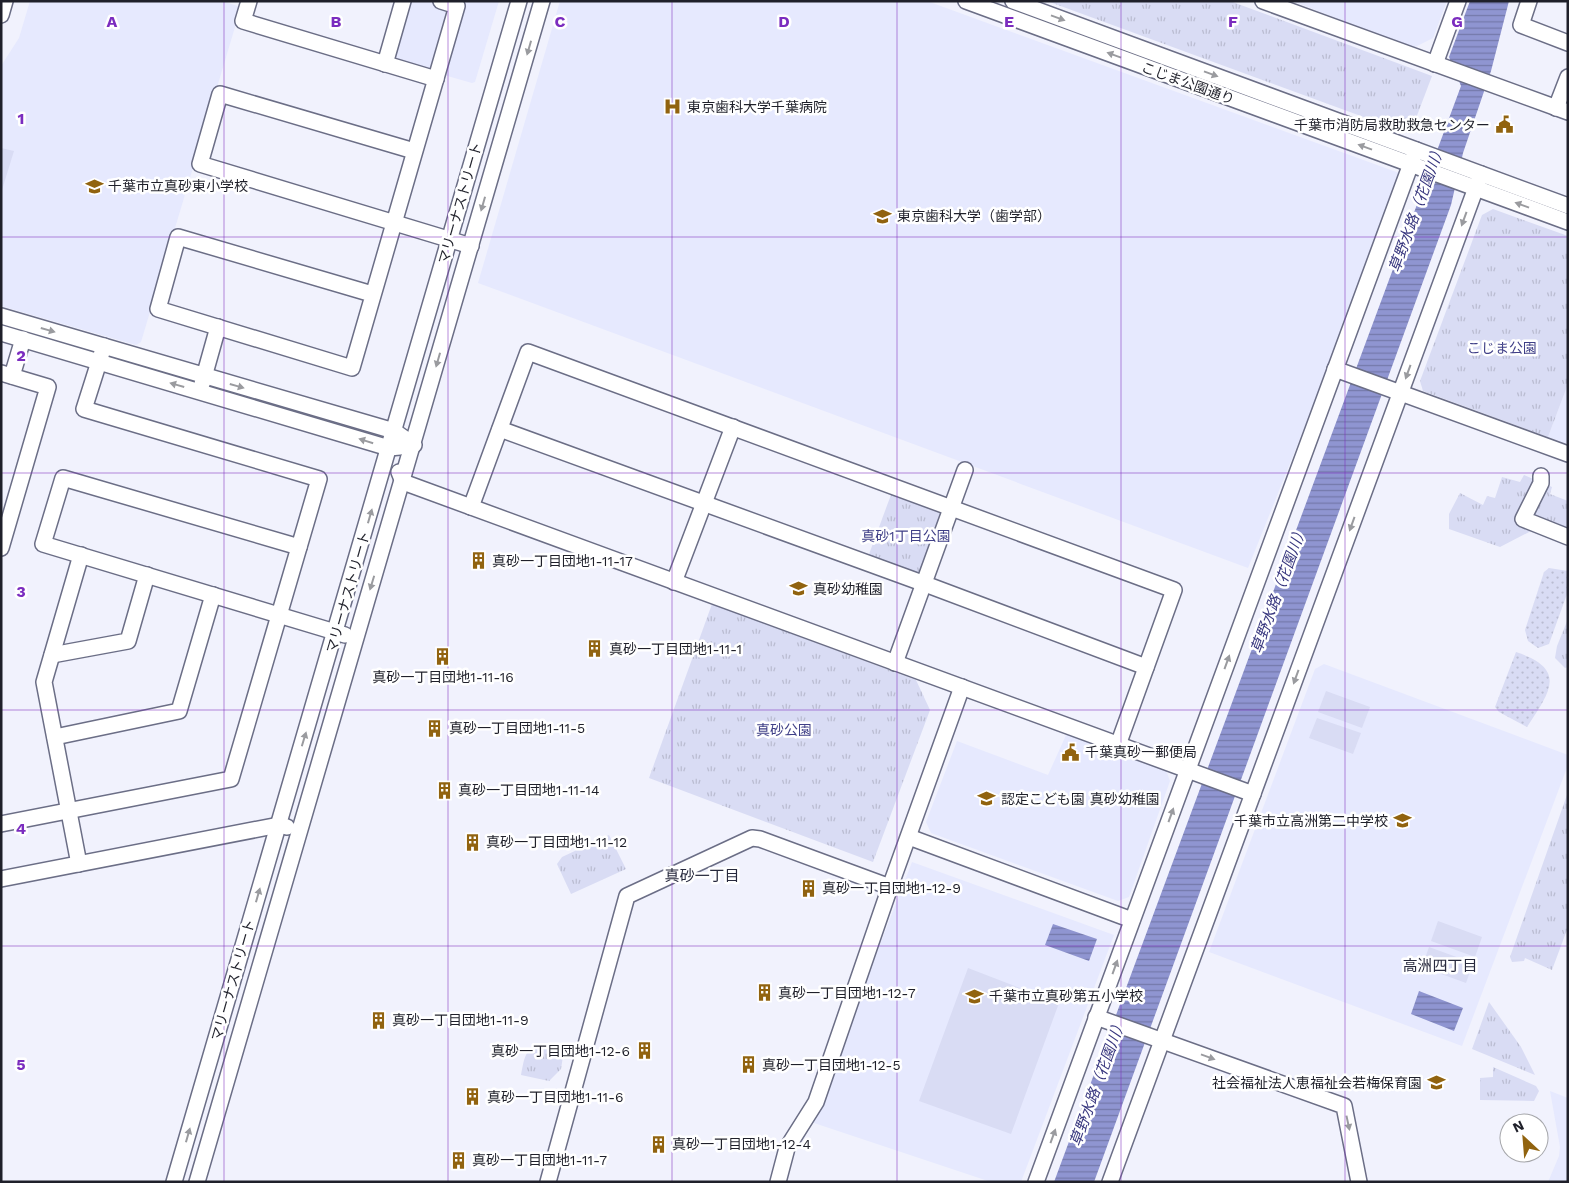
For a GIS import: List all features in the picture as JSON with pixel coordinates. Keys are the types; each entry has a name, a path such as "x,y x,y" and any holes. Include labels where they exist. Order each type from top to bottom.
{"street":[{"path":"1,15 5,1"},
{"path":"249,1 243,21 436,79"},
{"path":"385,64 403,1"},
{"path":"372,294 178,237 158,309 352,368 457,6 441,1"},
{"name":"マリーナストリート","path":"174,1182 519,1"},
{"name":"マリーナストリート","path":"197,1182 355,638 414,445 542,1"},
{"name":"こじま公園通り","path":"966,1 1413,157"},
{"name":"こじま公園通り","path":"1012,1 1413,157"},
{"path":"1439,66 1458,1"},
{"path":"1529,1 1522,24 1568,43"},
{"path":"1271,3 1562,110 1568,77"},
{"path":"414,152 220,94 200,164 471,246"},
{"path":"1413,157 1481,174 1568,206"},
{"path":"1413,157 1476,188 1568,222"},
{"path":"1036,1182 1413,157"},
{"path":"1110,1182 1481,174"},
{"path":"1,316 394,432 414,445"},
{"path":"200,392 218,327"},
{"path":"1,333 389,448 414,445"},
{"path":"1,548 48,387 7,375 23,339"},
{"path":"1,824 231,779 319,479 84,409 104,346"},
{"path":"470,507 528,352 734,427 1174,590 1118,745"},
{"path":"1335,368 1568,454"},
{"path":"674,582 734,427"},
{"path":"500,428 1146,667"},
{"path":"389,448 402,482 1253,794"},
{"path":"895,663 966,470"},
{"path":"1541,476 1541,483 1523,519 1568,537"},
{"path":"299,547 63,478 43,544 355,638"},
{"path":"79,864 44,682 81,555"},
{"path":"52,655 128,641 147,575"},
{"path":"54,737 179,711 212,595"},
{"path":"778,1182 787,1148 816,1102 890,886 962,687"},
{"path":"1,879 278,825 300,831"},
{"path":"909,837 1132,920"},
{"path":"548,1182 627,896 752,838 760,839 890,886"},
{"path":"1096,1018 1344,1106 1359,1182"}],"shaded area":[{"name":"千葉市立真砂東小学校","path":"30,1 222,1 241,7 141,342 136,345 1,306 1,66 19,38"},
{"path":"409,1 499,1 475,82 472,83 395,61 392,56"},
{"path":"560,1 927,1 1399,173 1317,396 1248,568 478,283"},
{"path":"1292,1 1447,1 1433,38 1413,48"},
{"path":"1568,384 1568,444 1548,437"},
{"name":"千葉市立高洲第二中学校","path":"1324,664 1568,755 1568,765 1462,1046 1209,952 1315,669"},
{"path":"1067,733 1166,770 1170,781 1129,897 1118,901 931,833 926,822 957,741 1048,775"},
{"name":"千葉市立真砂第五小学校","path":"912,862 1114,935 1021,1182 991,1182 811,1122"},
{"path":"1550,1091 1568,1098 1568,1182 1548,1182 1559,1156 1560,1147"}],"green space":[{"path":"1047,1 1230,1 1432,76 1410,134"},
{"path":"1,148 14,151 1,193"},
{"name":"こじま公園","path":"1493,209 1568,236 1568,384 1548,437 1423,391 1420,381 1482,215"},
{"path":"1524,475 1552,487 1550,494 1568,501 1567,529 1533,530 1500,547 1449,529 1449,514 1460,493 1483,505 1487,496 1495,498 1502,477 1520,482"},
{"name":"真砂1丁目公園","path":"892,492 940,510 943,515 922,573 917,575 868,557"},
{"path":"1549,568 1568,571 1567,594 1549,644 1538,648 1528,641 1525,630 1544,572"},
{"name":"真砂公園","path":"712,604 916,680 930,710 873,862 649,778"},
{"path":"1568,619 1568,667 1565,668 1555,658 1557,646"},
{"path":"1516,652 1543,666 1548,674 1550,683 1542,703 1527,727 1499,712 1495,707"},
{"path":"1326,691 1370,707 1362,728 1318,712"},
{"path":"1317,718 1361,733 1353,754 1309,738"},
{"path":"1568,792 1568,927 1552,970 1525,958 1524,961 1512,962 1510,957"},
{"path":"609,835 626,869 571,894 557,864 562,857"},
{"path":"1438,921 1482,937 1475,957 1431,941"},
{"path":"1429,947 1473,963 1466,983 1422,967"},
{"path":"968,968 1059,1003 1011,1134 919,1101"},
{"path":"1489,1002 1521,1047 1535,1075 1472,1049"},
{"path":"539,1044 564,1050 561,1069 549,1081 521,1075 528,1052"},
{"path":"1493,1067 1536,1086 1539,1091 1534,1101 1480,1100 1480,1078 1493,1077"}],"water":[{"name":"草野水路（花園川）","path":"1470,1 1509,1 1491,71 1463,153 1451,205 1094,1182 1054,1182 1461,86 1449,57"},
{"path":"1053,924 1097,939 1089,961 1045,945"},
{"path":"1419,991 1463,1008 1454,1031 1411,1014"}],"place":[{"name":"東京歯科大学千葉病院","path":"673,107"},
{"name":"千葉市消防局救助救急センター","path":"1504,125"},
{"name":"千葉市立真砂東小学校","path":"94,186"},
{"name":"東京歯科大学（歯学部）","path":"883,216"},
{"name":"真砂一丁目団地1-11-17","path":"478,561"},
{"name":"真砂幼稚園","path":"799,589"},
{"name":"真砂一丁目団地1-11-1","path":"595,649"},
{"name":"真砂一丁目団地1-11-16","path":"443,657"},
{"name":"真砂一丁目団地1-11-5","path":"435,728"},
{"name":"千葉真砂一郵便局","path":"1071,752"},
{"name":"真砂一丁目団地1-11-14","path":"444,790"},
{"name":"認定こども園 真砂幼稚園","path":"987,799"},
{"name":"千葉市立高洲第二中学校","path":"1402,821"},
{"name":"真砂一丁目団地1-11-12","path":"472,842"},
{"name":"真砂一丁目団地1-12-9","path":"808,888"},
{"name":"真砂一丁目団地1-12-7","path":"764,993"},
{"name":"千葉市立真砂第五小学校","path":"975,996"},
{"name":"真砂一丁目団地1-11-9","path":"378,1020"},
{"name":"真砂一丁目団地1-12-6","path":"644,1051"},
{"name":"真砂一丁目団地1-12-5","path":"748,1065"},
{"name":"社会福祉法人恵福祉会若梅保育園","path":"1436,1083"},
{"name":"真砂一丁目団地1-11-6","path":"473,1097"},
{"name":"真砂一丁目団地1-12-4","path":"658,1144"},
{"name":"真砂一丁目団地1-11-7","path":"458,1160"}],"district":[{"name":"真砂一丁目","path":"702,876"},
{"name":"高洲四丁目","path":"1440,966"}]}
